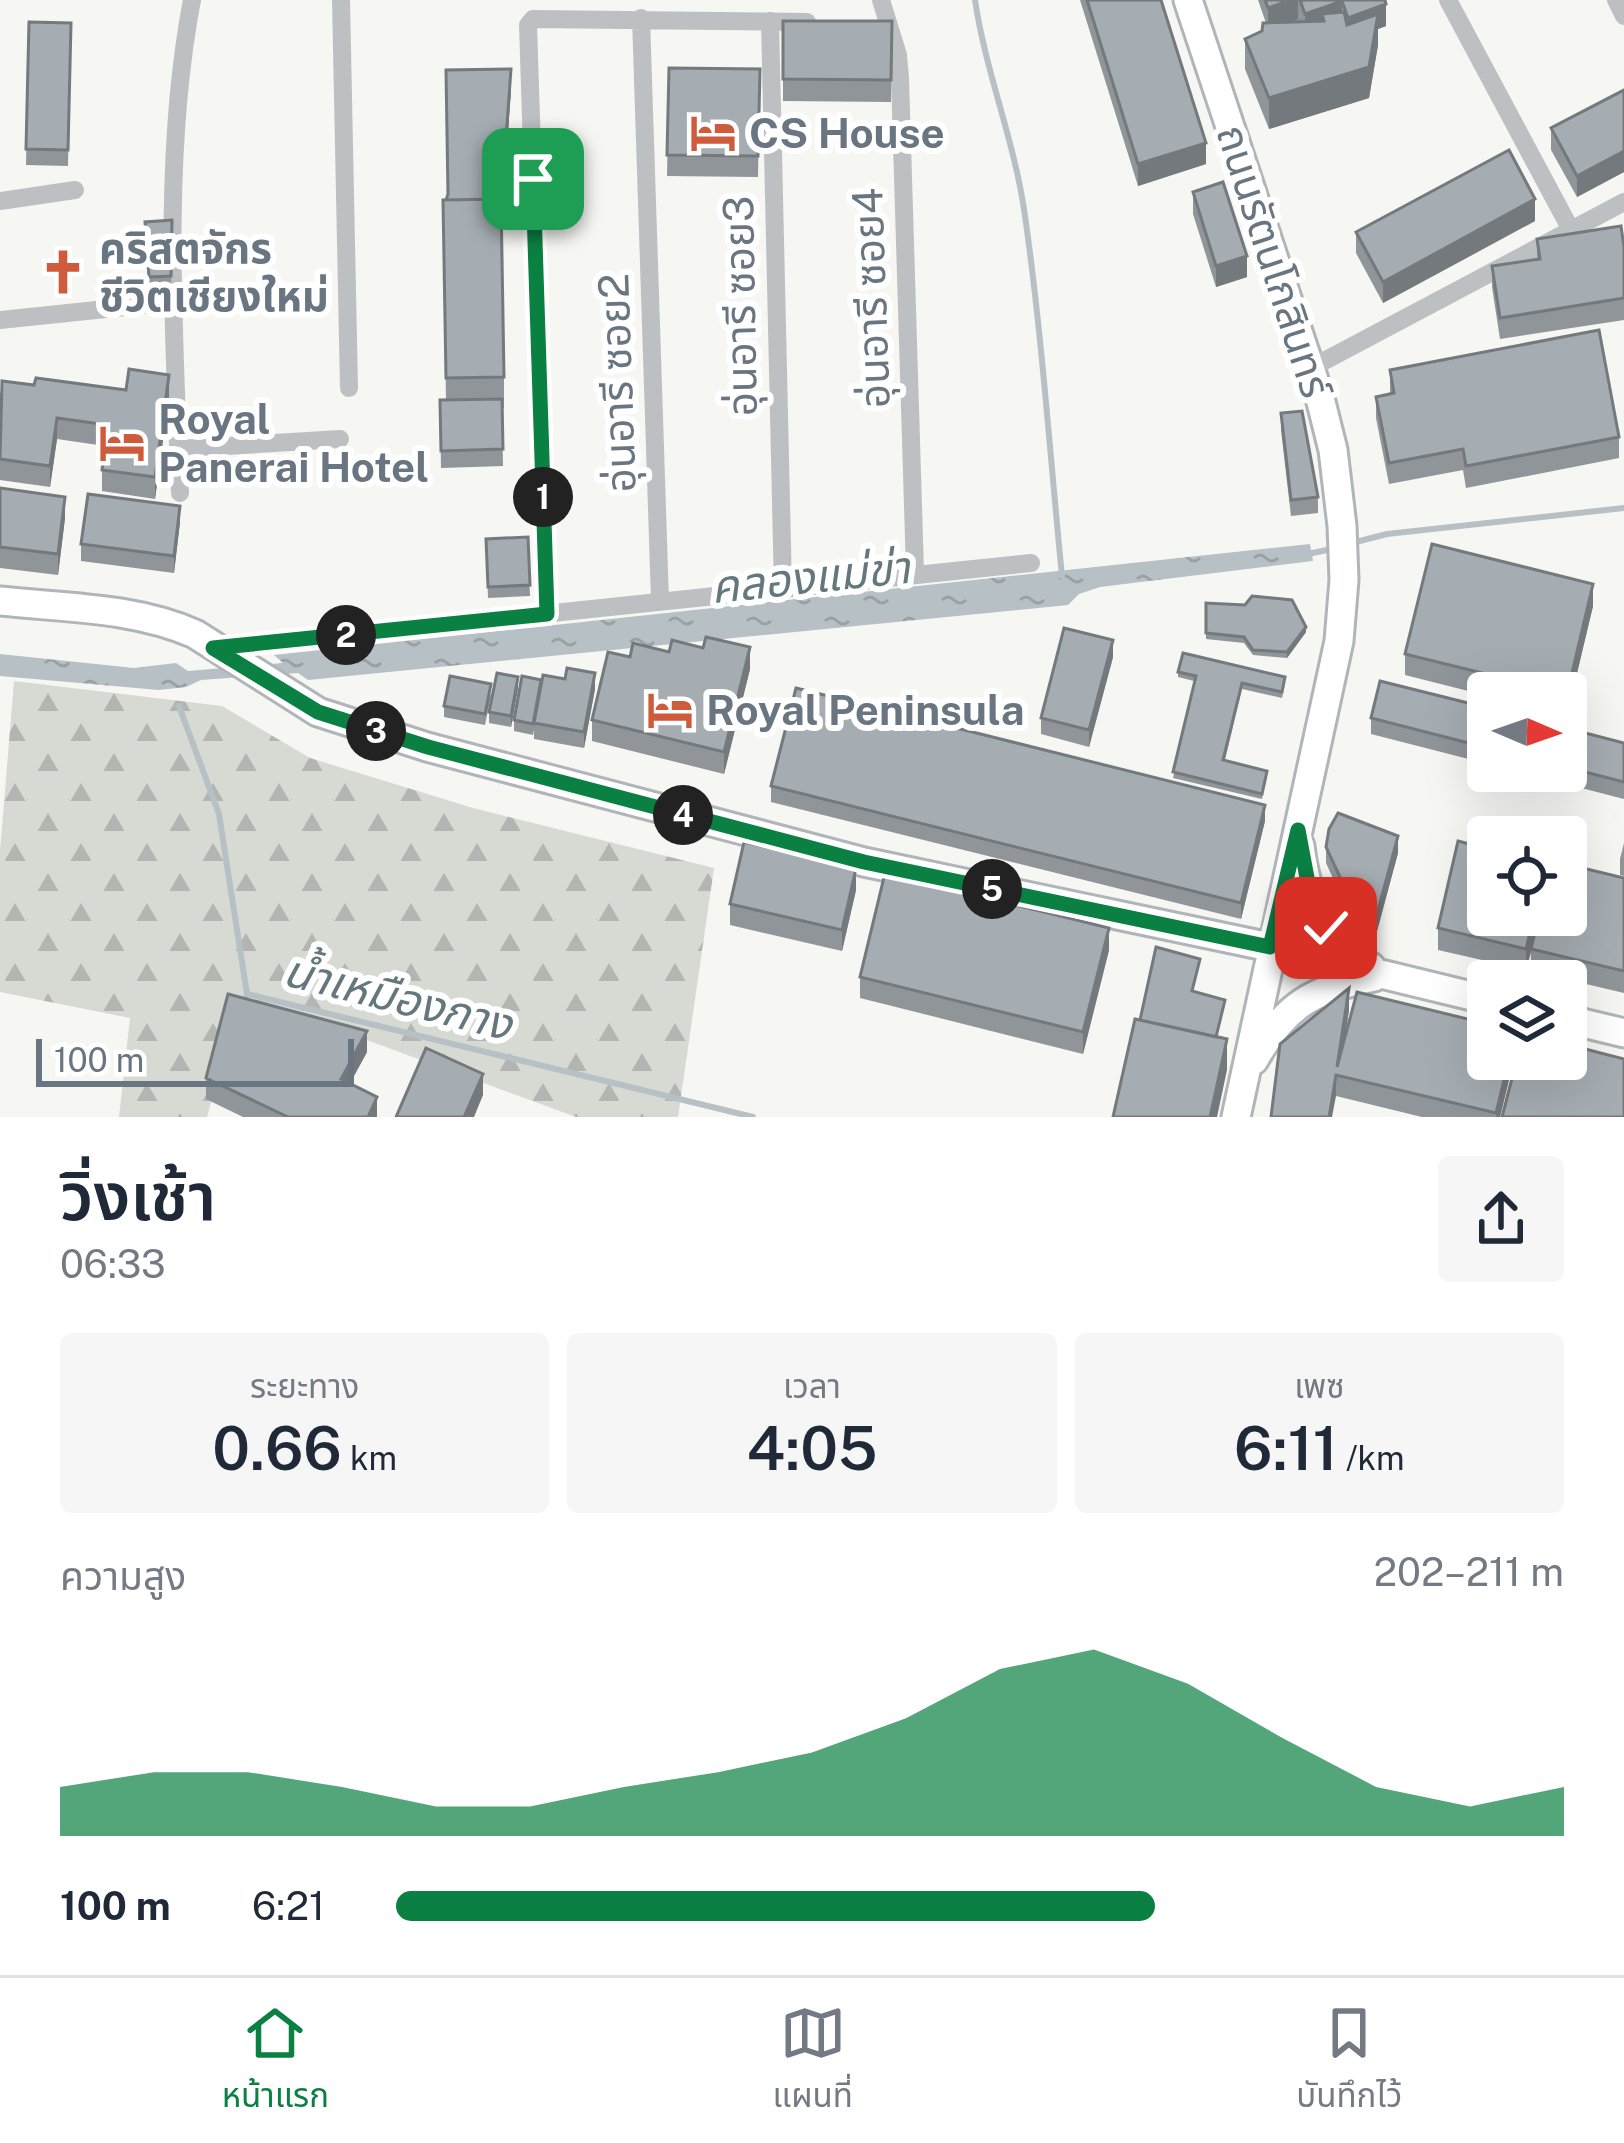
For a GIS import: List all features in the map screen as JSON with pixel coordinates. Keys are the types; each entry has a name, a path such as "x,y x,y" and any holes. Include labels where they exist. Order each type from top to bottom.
{"street":[{"path":"180,494 173,302 179,91 193,0"},
{"path":"340,0 350,388"},
{"name":"อุ่นอารี ซอย4","path":"881,0 900,78 915,572"},
{"name":"ถนนรัตนโกสินทร์","path":"1188,0 1311,368 1333,450 1342,526 1339,640 1298,830"},
{"path":"1448,0 1571,230"},
{"path":"1616,0 1624,16"},
{"path":"547,614 528,25 533,19 577,9 641,18 818,22"},
{"name":"อุ่นอารี ซอย2","path":"641,18 659,602"},
{"name":"อุ่นอารี ซอย3","path":"770,21 783,589"},
{"path":"865,23 889,24"},
{"path":"0,201 75,190"},
{"path":"1311,368 1624,202"},
{"path":"0,320 173,302"},
{"path":"178,449 340,439"},
{"path":"224,655 547,614 1030,563"},
{"path":"0,601 130,614 173,624 318,712 449,753 864,862 1270,947 1467,995"},
{"path":"1238,1104 1298,830"},
{"path":"1298,830 1302,867 1322,924 1346,950 1384,975"},
{"path":"1238,1104 1272,1028 1286,1013 1323,991 1384,975"},
{"path":"1587,1024 1624,1034"}],"green space":[{"path":"14,681 222,706 310,758 473,808 714,868 678,1117 576,1117 364,1039 236,1013 207,1117 119,1117 130,1018 0,992 0,851"}],"water":[{"path":"1310,544 1313,561 1100,587 1079,594 1068,605 308,680 298,673 201,680 159,690 0,676 0,654 134,668 176,663 188,671 283,663 274,655"}],"building":[{"path":"1087,0 1161,0 1206,143 1138,164"},
{"path":"1265,0 1290,0 1268,8"},
{"path":"1300,0 1385,0 1386,4 1348,18 1342,1 1305,14"},
{"path":"1344,12 1347,25 1378,14 1369,67 1269,98 1245,39 1262,31 1263,23 1324,21 1322,14"},
{"path":"783,21 892,21 891,80 783,79"},
{"path":"29,22 71,23 68,150 26,149"},
{"name":"CS House","path":"669,68 760,69 758,156 667,155"},
{"path":"511,69 501,206 501,199 446,200 446,70"},
{"path":"1624,90 1624,151 1577,176 1551,128"},
{"path":"1509,150 1535,199 1383,282 1356,232"},
{"path":"1223,182 1247,256 1216,266 1193,192"},
{"path":"501,199 504,377 446,378 443,200"},
{"path":"172,220 171,276 149,277 145,222"},
{"path":"1621,226 1624,298 1500,318 1492,266 1540,259 1537,239"},
{"path":"1599,330 1619,437 1466,466 1463,449 1389,463 1376,397 1394,393 1390,370"},
{"name":"Royal Panerai Hotel","path":"129,369 169,375 155,477 102,470 108,425 57,418 50,466 0,459 2,381 34,385 36,378 126,390"},
{"path":"502,399 503,449 441,451 440,400"},
{"path":"1302,411 1318,497 1291,500 1281,413"},
{"path":"0,488 65,497 58,554 0,547"},
{"path":"88,494 180,506 174,556 81,544"},
{"path":"528,537 530,585 488,587 486,539"},
{"path":"1432,544 1593,584 1572,672 1478,672 1405,654"},
{"path":"1252,596 1292,600 1306,627 1287,652 1253,650 1244,637 1206,633 1206,603 1245,605"},
{"path":"1064,628 1113,640 1089,730 1041,718"},
{"name":"Royal Peninsula","path":"706,637 750,647 724,752 592,720 608,652 630,657 633,643 669,652 672,640 703,648"},
{"path":"1183,653 1285,677 1282,692 1242,683 1223,760 1267,771 1262,794 1173,772 1196,676 1178,672"},
{"path":"567,668 595,673 584,732 534,723 543,675 565,679"},
{"path":"497,673 518,677 511,716 489,712"},
{"path":"450,676 491,684 485,714 444,706"},
{"path":"522,676 541,680 533,724 514,720"},
{"path":"1380,681 1467,703 1467,743 1371,718"},
{"path":"796,688 1265,805 1241,903 771,786"},
{"path":"1587,733 1624,743 1624,782 1587,772"},
{"path":"1338,813 1398,836 1377,914 1346,890 1326,847"},
{"path":"1458,841 1467,843 1467,935 1438,928"},
{"path":"744,842 856,868 842,930 730,904"},
{"path":"1587,869 1624,878 1624,971 1531,949 1534,936 1587,936"},
{"path":"885,873 1109,928 1083,1032 860,977"},
{"path":"1472,936 1529,936 1526,949"},
{"path":"1156,947 1200,959 1192,991 1225,1000 1216,1037 1140,1020"},
{"path":"1349,988 1337,1067 1357,992 1467,1019 1467,1080 1504,1080 1496,1113 1336,1075 1329,1117 1271,1117 1280,1044"},
{"path":"228,994 367,1031 341,1079 377,1097 368,1117 288,1117 206,1078"},
{"path":"1135,1019 1227,1039 1210,1117 1113,1117"},
{"path":"426,1048 483,1074 464,1117 396,1117"},
{"path":"1587,1049 1624,1059 1624,1117 1502,1117 1512,1080 1587,1080"}],"waterway":[{"path":"975,0 1025,216 1062,576"},
{"name":"คลองแม่ข่า","path":"1348,544 1387,534 1624,508"},
{"name":"คลองแม่ข่า","path":"1308,554 1336,548"},
{"name":"น้ำเหมืองกาง","path":"179,706 219,814 247,994 753,1117"}],"place":[{"name":"CS House","path":"713,133"},
{"name":"คริสตจักร ชีวิตเชียงใหม่","path":"63,272"},
{"name":"Royal Panerai Hotel","path":"122,443"},
{"name":"Royal Peninsula","path":"670,710"}],"route":[{"path":"533,179 547,614 213,648 318,712 428,747 864,862 1270,947 1298,830 1311,899 1326,928"}]}
